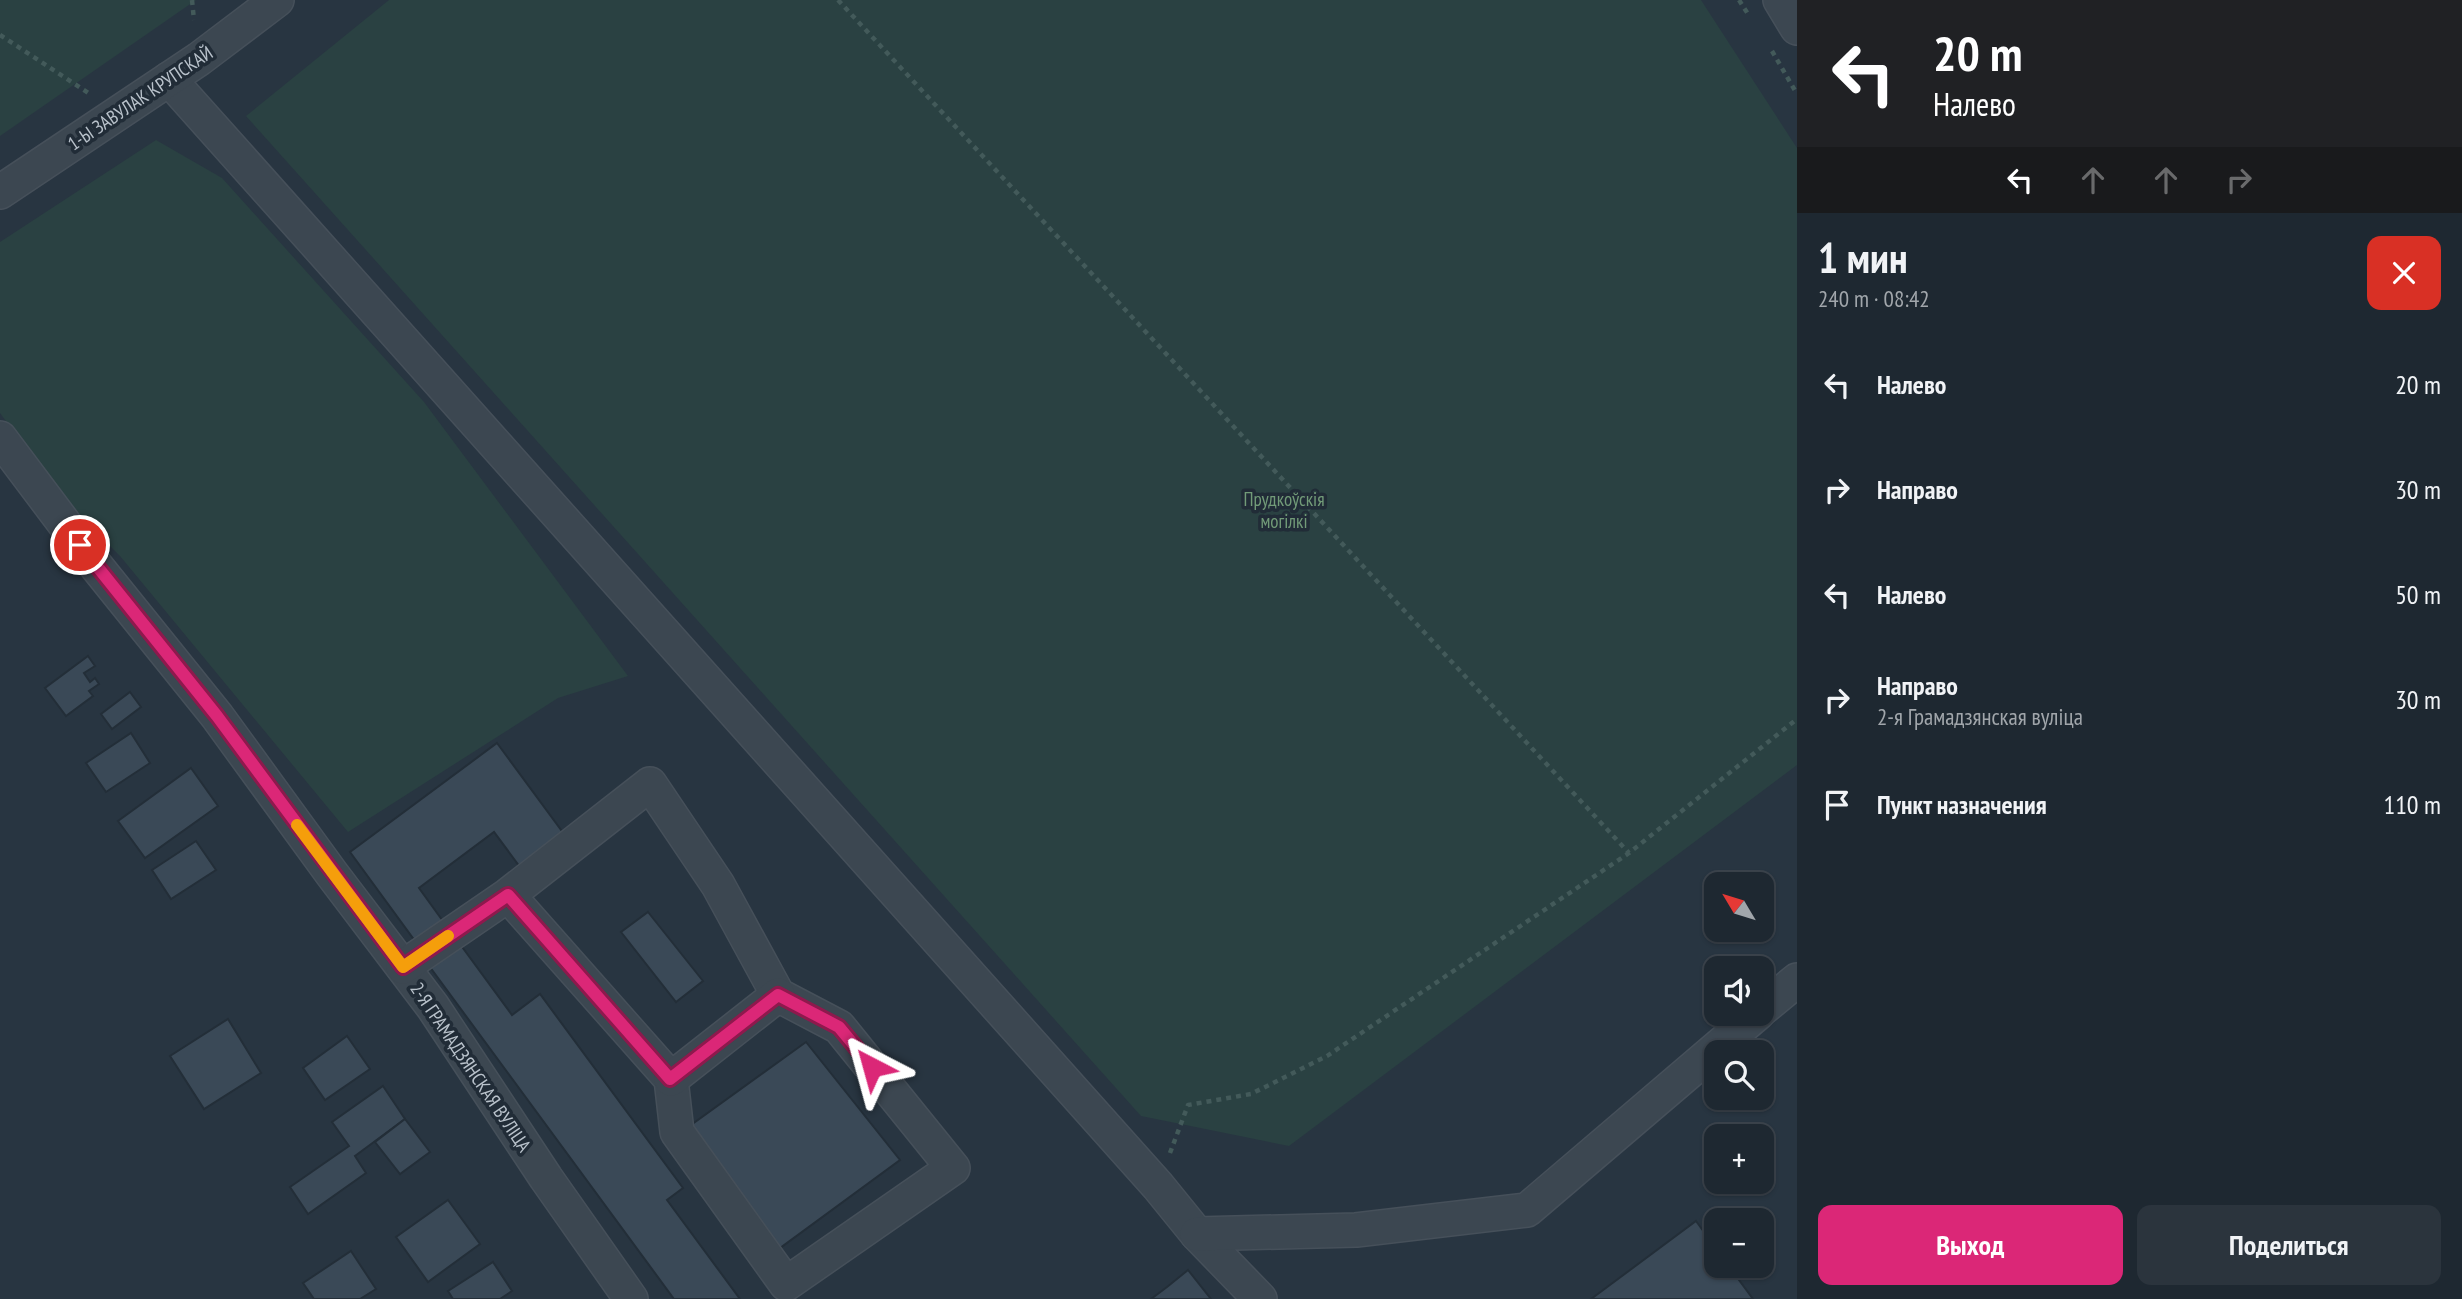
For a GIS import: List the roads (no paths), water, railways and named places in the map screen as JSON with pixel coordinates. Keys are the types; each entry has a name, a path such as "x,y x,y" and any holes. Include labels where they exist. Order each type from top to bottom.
{"street":[{"name":"1-Ы ЗАВУЛАК КРУПСКАЙ","path":"0,192 169,79 277,0"},
{"path":"1780,0 1797,28"},
{"path":"169,79 1158,1186 1197,1234 1260,1299"},
{"name":"2-Я ГРАМАДЗЯНСКАЯ ВУЛІЦА","path":"0,438 97,567 217,716 433,1007 546,1178 631,1299"},
{"path":"403,967 508,895 650,784 718,885 778,995 839,1027 953,1168 786,1284 677,1132 670,1079 508,895"},
{"path":"1774,1000 1797,980"},
{"path":"670,1079 778,995"},
{"path":"1197,1234 1356,1230 1527,1210 1743,1026"}],"park label":[{"name":"Прудкоўскія могілкі","path":"1284,510"}]}
